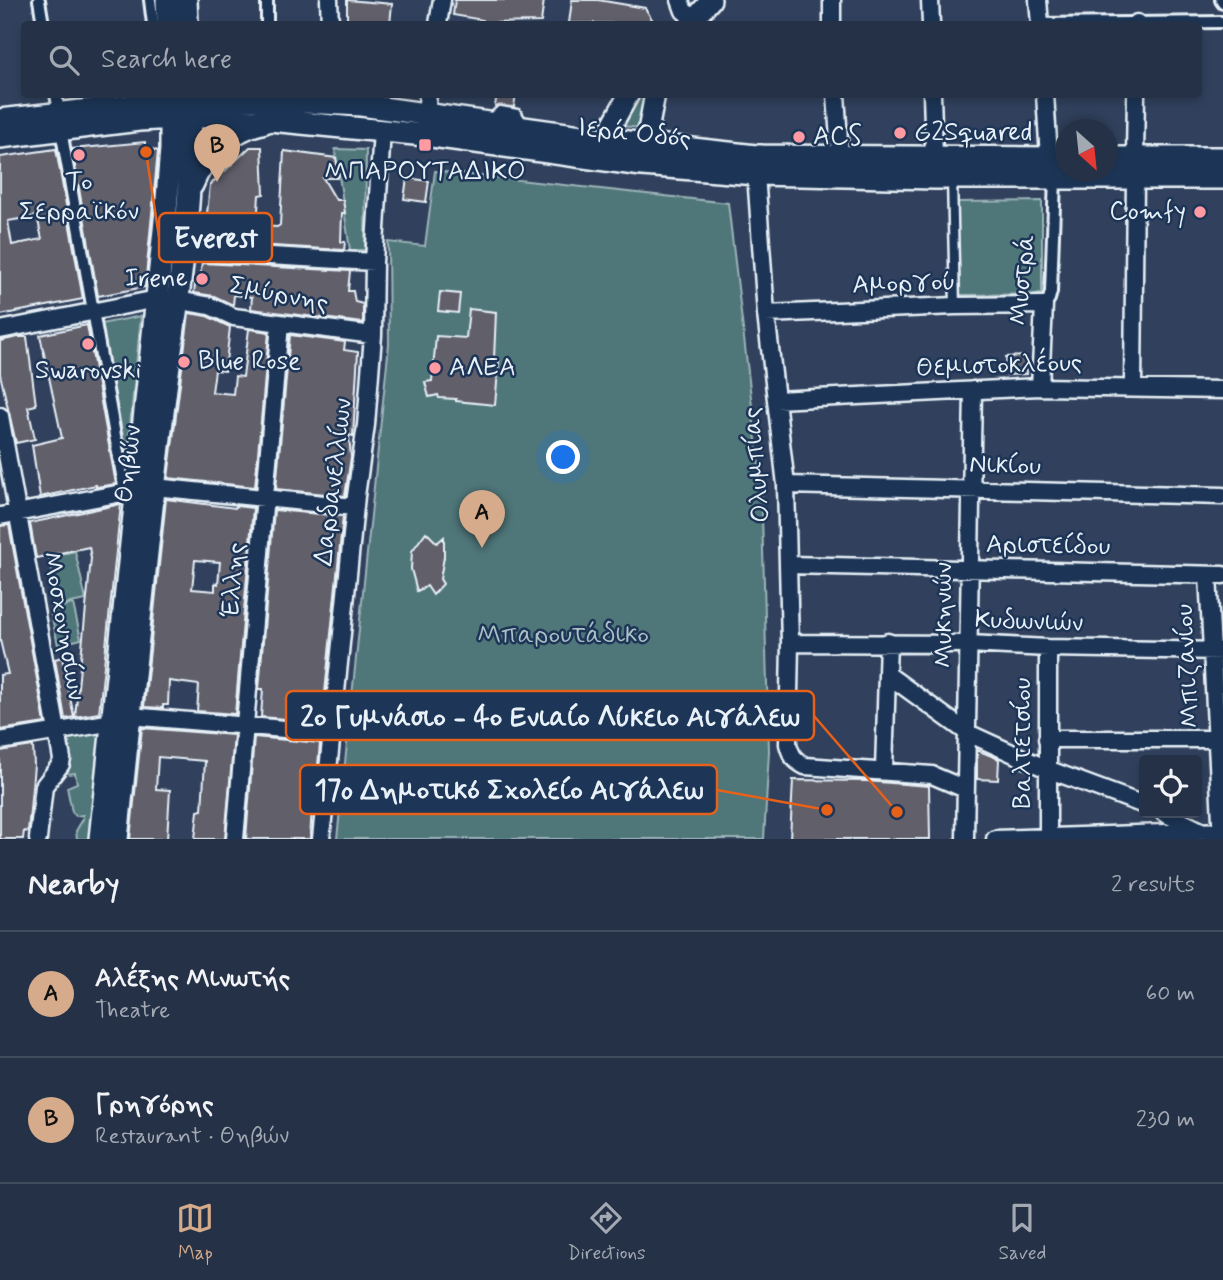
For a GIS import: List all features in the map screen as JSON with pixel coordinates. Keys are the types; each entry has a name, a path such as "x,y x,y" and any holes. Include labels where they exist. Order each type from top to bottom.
{"main road":[{"path":"167,0 167,21"},
{"path":"170,21 187,0"},
{"name":"Ιερά Οδός","path":"0,120 59,112 254,98"},
{"name":"Ιερά Οδός","path":"332,98 427,104 488,122 526,127 609,150"},
{"name":"Ιερά Οδός","path":"0,137 59,112 98,102 180,104 271,121 609,150 756,174 952,178 1055,165"},
{"name":"Θηβών","path":"167,299 183,251 186,214 180,104"},
{"name":"Θηβών","path":"117,839 122,719 139,490 167,299 171,149 180,104"},
{"path":"186,214 196,176 215,149 240,131 271,121"},
{"name":"Ιερά Οδός","path":"643,155 934,156 1055,165"},
{"name":"Ιερά Οδός","path":"1118,162 1135,168 1223,158"},
{"name":"Ιερά Οδός","path":"1118,167 1223,178"},
{"name":"Θηβών","path":"100,839 122,719"}],"street":[{"path":"38,0 42,21"},
{"path":"150,0 165,21"},
{"path":"267,0 267,21"},
{"path":"329,0 330,21"},
{"path":"438,21 442,0"},
{"path":"680,0 691,21"},
{"path":"693,21 711,0"},
{"path":"832,0 832,21"},
{"path":"930,0 931,21"},
{"path":"1038,0 1039,21"},
{"path":"1202,22 1223,22"},
{"path":"609,150 613,122 627,98"},
{"path":"643,155 654,98"},
{"path":"836,98 840,156"},
{"path":"932,98 934,156"},
{"path":"1046,98 1055,153"},
{"path":"1133,387 1136,98"},
{"path":"59,112 93,310 139,490"},
{"name":"Δαρδανελλίων","path":"321,839 354,507 366,425 373,335 374,262 382,130"},
{"name":"Ολυμπίας","path":"756,174 766,314 786,485 790,643 788,744 798,763 805,766 884,770"},
{"name":"Μυστρά","path":"1040,387 1044,305 1051,292 1056,182"},
{"path":"183,251 374,262"},
{"name":"Σμύρνης","path":"0,330 93,310 167,299 211,306 234,317 373,335"},
{"name":"Αμοργού","path":"766,314 1044,305"},
{"name":"Έλλης","path":"235,839 280,324"},
{"name":"Θεμιστοκλέους","path":"776,400 1040,387 1223,390"},
{"name":"Μυκηνών","path":"965,839 973,390"},
{"name":"Μοσχονησίων","path":"0,416 62,759 44,786 38,839"},
{"name":"Νικίου","path":"786,485 1223,496"},
{"path":"0,516 139,490 354,507"},
{"name":"Αριστείδου","path":"788,565 1216,575"},
{"name":"Μπιζανίου","path":"1216,575 1223,834"},
{"path":"888,642 884,770 940,777 965,789"},
{"name":"Κυδωνιών","path":"790,643 888,642 1217,651"},
{"name":"Βαλτετσίου","path":"1048,648 1048,839"},
{"path":"888,675 968,733 1047,769 1139,804"},
{"path":"0,741 122,719 246,725 331,733"},
{"path":"1047,739 1220,739"},
{"path":"1174,818 1203,832"},
{"path":"995,839 1120,837 1203,832 1223,834"}],"lane":[{"path":"952,178 955,306"}],"green space":[{"path":"639,98 648,98 642,128 621,126"},
{"path":"335,149 366,150 365,250 350,250"},
{"name":"Μπαρουτάδικο","path":"435,171 728,203 761,482 769,751 764,839 337,839 389,344 388,242 425,246"},
{"path":"1042,201 1042,294 960,295 957,202"},
{"path":"141,316 127,456 101,324"},
{"path":"75,551 86,600 60,605 49,557"},
{"path":"73,604 81,639 58,645 50,609"},
{"path":"102,732 89,839 77,839 76,831 83,815 76,816 72,812 67,787 77,783 75,773 69,774 65,771 70,760 66,739"}],"building":[{"path":"347,0 392,4 390,21 347,21"},
{"path":"455,0 544,0 541,21 483,21 453,15"},
{"path":"572,0 598,0 645,8 653,21 569,21"},
{"path":"496,98 515,98 514,107 495,106"},
{"path":"145,142 145,147 158,151 145,287 98,296 72,149"},
{"path":"250,147 262,147 264,194 259,195 257,226 280,225 284,151 336,158 339,175 337,178 323,178 336,200 343,200 345,213 342,213 341,242 345,242 344,250 204,242 210,185"},
{"path":"56,149 83,299 0,315 0,157","holes":["37,216 42,239 12,245 8,221"]},
{"path":"407,178 429,181 426,202 404,199"},
{"path":"202,263 350,271 348,291 353,291 355,302 363,304 363,323 251,309 252,297 234,295 233,305 214,296 194,293 195,285 199,285"},
{"path":"440,292 460,294 458,313 438,311"},
{"path":"469,309 496,312 494,359 499,360 495,405 456,401 439,398 438,395 429,397 425,382 432,381 436,336 466,338"},
{"path":"189,313 207,316 230,327 225,371 215,370 212,392 233,394 235,376 243,377 249,329 269,332 255,487 168,478"},
{"path":"87,325 116,484 96,485 40,497 32,445 62,438 40,335"},
{"path":"290,335 345,342 344,350 358,352 353,436 349,435 351,457 345,496 276,489"},
{"path":"27,337 36,405 28,407 35,439 16,443 0,374 0,341"},
{"path":"1025,356 1026,374 1007,375 1006,357"},
{"path":"166,499 253,508 235,714 197,711 199,685 169,681 168,705 163,705 163,708 144,707","holes":["195,560 220,562 215,591 192,589"]},
{"path":"121,504 99,713 75,717 91,558 89,547 36,558 30,523"},
{"path":"274,510 343,516 322,722 261,717 263,689 259,689"},
{"path":"9,525 45,723 0,730 0,675 8,674 0,640 0,526"},
{"path":"426,532 437,543 444,537 440,579 443,584 433,595 427,586 417,591 411,569 412,551"},
{"path":"62,657 74,717 65,719 55,659"},
{"path":"142,728 234,735 225,839 195,839 198,811 202,810 205,761 158,757 156,789 170,790 167,839 130,839"},
{"path":"254,737 320,743 317,777 314,777 310,839 246,839"},
{"path":"33,746 34,765 28,832 24,831 23,839 0,839 0,751"},
{"path":"977,750 999,759 998,780 977,779"},
{"path":"793,780 866,781 929,786 930,839 790,839"}],"place":[{"name":"G2Squared","path":"900,133"},
{"name":"ACS","path":"799,137"},
{"name":"ΜΠΑΡΟΥΤΑΔΙΚΟ","path":"425,145"},
{"name":"Everest","path":"146,152"},
{"name":"Το Σερραϊκόν","path":"79,155"},
{"name":"Γρηγόρης","path":"217,182"},
{"name":"Comfy","path":"1200,212"},
{"name":"Irene","path":"202,279"},
{"name":"Swarovski","path":"88,344"},
{"name":"Blue Rose","path":"184,362"},
{"name":"ΑΛΕΑ","path":"435,368"},
{"name":"Αλέξης Μινωτής","path":"482,548"},
{"name":"17o Δημοτικό Σχολείο Αιγάλεω","path":"827,810"},
{"name":"2ο Γυμνάσιο - 4ο Ενιαίο Λύκειο Αιγάλεω","path":"897,812"}]}
